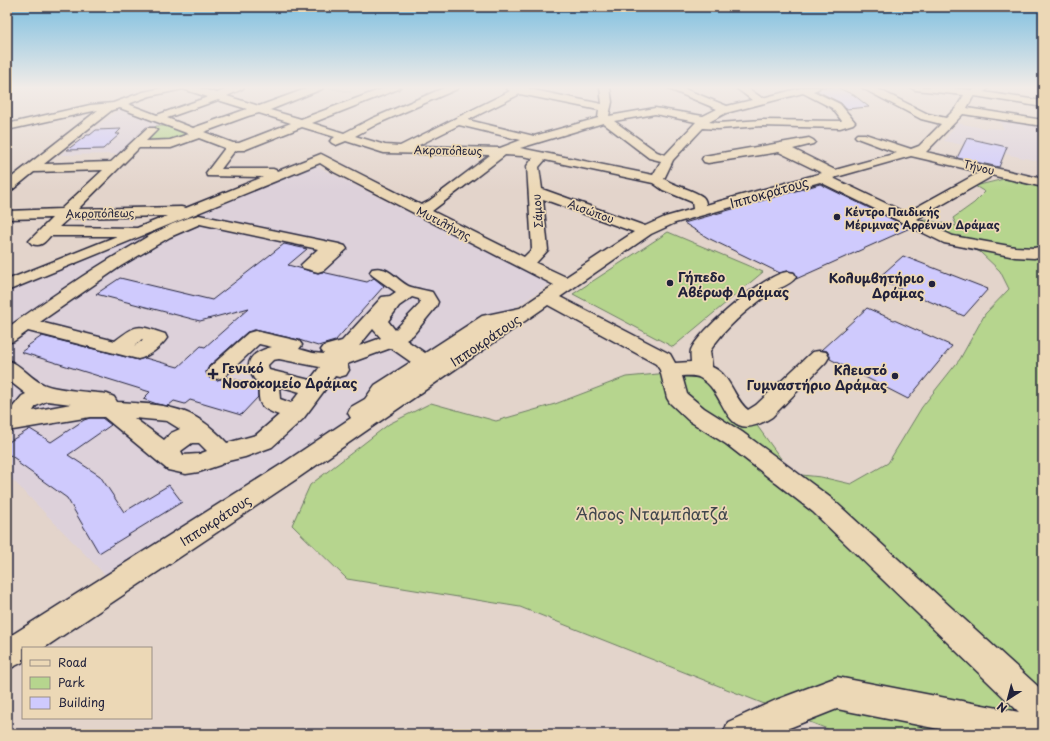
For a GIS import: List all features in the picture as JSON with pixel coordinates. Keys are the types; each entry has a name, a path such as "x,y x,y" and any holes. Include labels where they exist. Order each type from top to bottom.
{"street":[{"path":"7,127 31,122"},
{"path":"7,135 56,122"},
{"path":"7,187 91,122"},
{"path":"150,122 154,124 196,133 234,147 246,146 308,122"},
{"path":"145,231 42,236 136,145 154,124 159,122"},
{"path":"136,145 171,144 224,122"},
{"path":"271,122 338,140"},
{"path":"295,122 338,140"},
{"path":"7,286 321,158 324,151 338,140 374,122"},
{"path":"400,150 456,122"},
{"path":"459,122 534,140"},
{"path":"421,211 434,204 503,151 584,122"},
{"path":"613,122 653,154 668,159"},
{"path":"724,205 712,196 693,188 671,181 657,180 668,159 702,122 712,126 759,123 846,124 849,122"},
{"name":"Ιπποκράτους","path":"7,655 290,471 540,304 646,231 670,220 926,148 949,122"},
{"path":"1029,122 1043,124"},
{"name":"Τήνου","path":"861,136 895,148 1043,183"},
{"name":"Ακροπόλεως","path":"338,140 356,147 384,149 522,152 657,180 668,187 697,199 699,201 700,212"},
{"path":"708,159 781,148 809,142"},
{"path":"234,147 229,150 212,173 283,173"},
{"path":"781,148 906,219 955,242 1026,253 1041,252 1043,250"},
{"name":"Σάμου","path":"526,264 540,250 533,166 542,156"},
{"name":"Μυτιλήνης","path":"321,158 338,170 568,285"},
{"path":"32,168 113,166"},
{"path":"906,219 981,177 988,169"},
{"name":"Αισώπου","path":"536,192 646,231"},
{"name":"Ακροπόλεως","path":"7,215 193,211"},
{"path":"7,337 89,278 172,230 199,219 330,247"},
{"path":"378,272 408,293"},
{"path":"702,371 700,351 711,337 764,289 788,277"},
{"path":"7,367 20,380 39,391 107,402 109,409 132,429 169,456 176,463 186,464 212,459 222,453 264,442 297,410 336,361 395,334 421,315 429,302 426,296 423,294 408,293 387,301 348,346 324,352 255,337 217,372 263,372 293,384 314,388"},
{"path":"387,301 379,324 395,334 425,362"},
{"path":"290,471 312,444 372,404 382,390 488,320 540,304 659,355 666,362 670,370 677,398 696,414 734,438 822,505 1043,713"},
{"path":"25,324 118,348"},
{"path":"272,352 281,352 315,360 336,361 341,375 317,404 297,410 270,403 263,372 258,364 264,356 272,352"},
{"path":"670,370 693,369 702,371 714,377 732,407 739,415 746,418 752,418 758,416 764,411 819,357"},
{"path":"293,384 296,370 310,361 315,360"},
{"path":"13,423 18,414 29,401 45,393"},
{"path":"13,423 90,409 109,409 172,415 204,435 219,447 222,453"},
{"path":"169,456 171,447 182,437 192,434 204,435"},
{"path":"740,734 773,717 837,693 1043,733"}],"shaded area":[{"path":"103,122 156,122 162,124 158,129 146,129 118,154 60,155"},
{"path":"999,122 1043,126 1043,162 944,141 957,123 984,128 1004,129"},
{"name":"Γενικό Νοσοκομείο Δράμας","path":"313,164 550,284 298,456 110,580 7,474 7,291"}],"green space":[{"path":"156,126 166,126 190,135 169,143 141,143"},
{"name":"Άλσος Νταμπλατζά","path":"1004,179 1043,187 1043,734 840,734 520,607 347,579 292,525 310,485 389,424 431,403 496,421 555,404 626,377 658,374 697,373 724,380 792,474 821,477 851,484 888,463 922,407 960,359 985,314 1009,289 1000,271 980,252 916,221 926,220 957,226 953,218 974,203 985,192 975,186"},
{"name":"Γήπεδο Αβέρωφ Δράμας","path":"668,232 763,272 673,347 573,294"}],"building":[{"path":"121,129 116,134 120,134 103,149 67,150 96,130"},
{"path":"967,138 1007,147 999,167 957,158"},
{"path":"820,184 910,228 796,279 797,276 794,272 788,271 780,273 708,238 684,223"},
{"path":"284,244 307,249 288,265 318,273 322,272 367,282 374,278 384,286 335,341 318,346 255,330 247,332 209,366 206,373 210,378 217,380 226,377 257,386 258,397 241,415 190,400 185,404 174,401 168,406 157,404 143,399 150,392 21,352 42,336 138,360 145,358 178,367 201,346 205,347 249,308 200,321 96,294 120,278 212,300"},
{"name":"Κολυμβητήριο Δράμας","path":"903,256 988,289 964,316 877,279"},
{"name":"Κλειστό Γυμναστήριο Δράμας","path":"867,308 952,346 908,399 830,359 827,351 821,350"},
{"path":"90,418 102,418 111,425 68,455 100,476 124,512 169,485 182,502 99,553 67,498 18,463 20,462 7,453 7,443 30,429 51,442 84,420"}],"place":[{"name":"Κέντρο Παιδικής Μέριμνας Αρρένων Δράμας","path":"837,217"},
{"name":"Γήπεδο Αβέρωφ Δράμας","path":"670,283"},
{"name":"Κολυμβητήριο Δράμας","path":"932,284"},
{"name":"Γενικό Νοσοκομείο Δράμας","path":"213,374"},
{"name":"Κλειστό Γυμναστήριο Δράμας","path":"895,376"}]}
